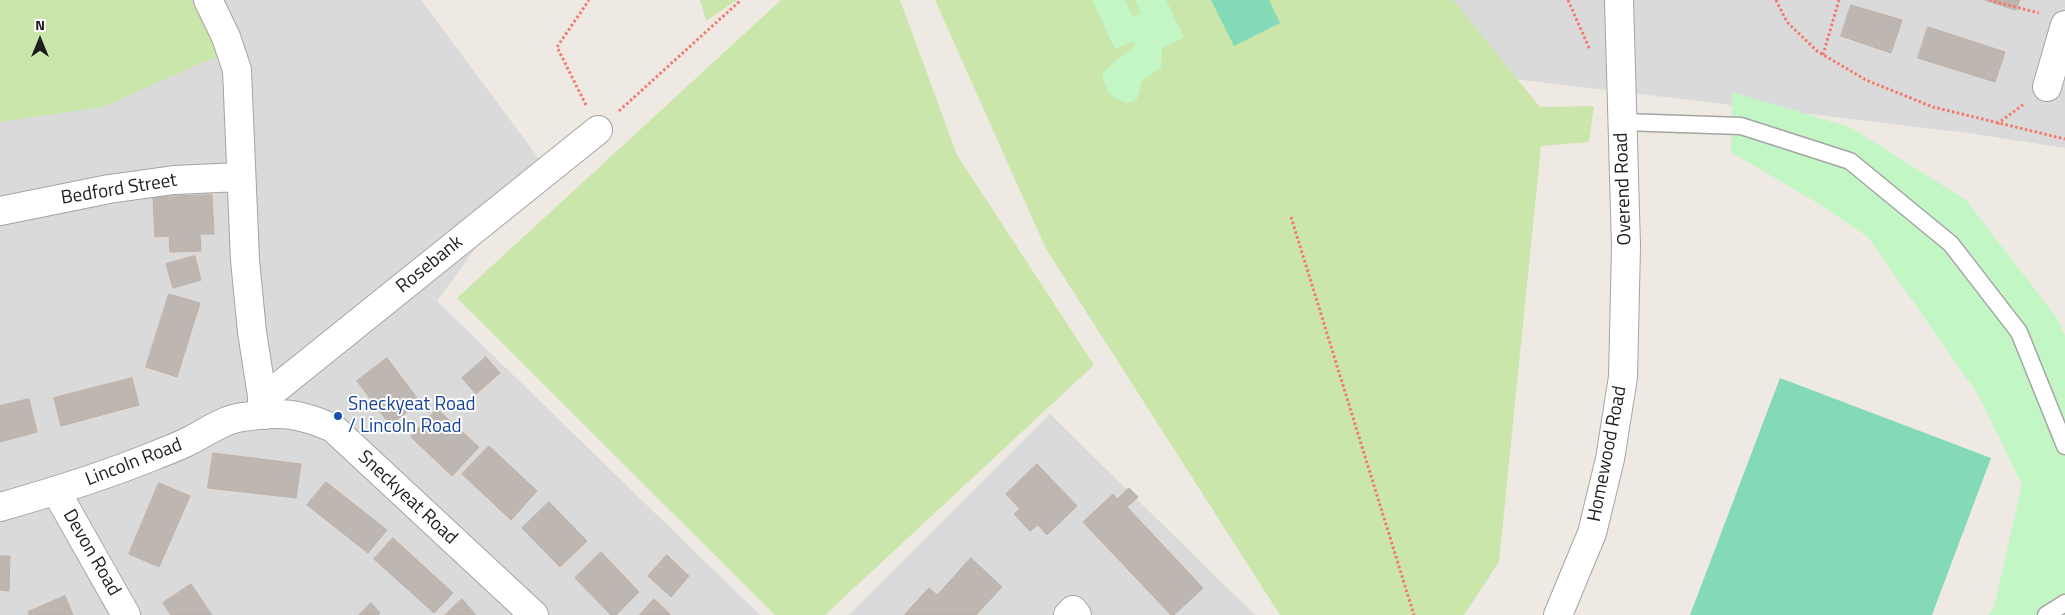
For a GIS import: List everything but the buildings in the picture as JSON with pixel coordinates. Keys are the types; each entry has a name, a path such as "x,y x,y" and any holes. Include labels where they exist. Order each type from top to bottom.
{"street":[{"path":"208,0 226,37 237,70 240,177 245,260 252,332 264,408"},
{"name":"Overend Road","path":"1620,0 1626,246 1623,377"},
{"path":"2047,87 2056,20"},
{"name":"Rosebank","path":"264,408 598,130"},
{"name":"Bedford Street","path":"0,211 108,189 174,180 240,177"},
{"name":"Homewood Road","path":"1558,615 1592,533 1610,458 1623,377"},
{"name":"Lincoln Road","path":"0,507 56,492 140,462 189,441 217,426 264,408"},
{"name":"Sneckyeat Road","path":"264,408 311,419 333,428 534,615"},
{"name":"Devon Road","path":"56,492 126,615"},
{"path":"1068,615 1073,610 1077,615"}],"lane":[{"path":"1623,122 1742,126 1850,161 1951,244 2019,332 2065,446"},
{"path":"2046,615 2065,603"}],"path":[{"path":"589,0 557,47 598,130 742,0"},
{"path":"1776,0 1787,22 1822,55 1866,80 1933,107 2065,138"},
{"path":"1822,55 1839,0"},
{"path":"1989,0 2056,20"},
{"path":"1291,217 1414,615"}],"shaded area":[{"path":"0,0 421,0 540,160 437,301 760,615 0,615"},
{"path":"1430,0 2065,0 2065,148 1968,133 1454,72"},
{"path":"1050,414 1255,615 849,615"}],"green space":[{"path":"0,0 191,0 222,54 103,107 0,122"},
{"path":"700,0 737,0 706,21"},
{"path":"781,0 900,0 957,155 1094,365 825,615 775,615 457,298"},
{"path":"935,0 1453,0 1540,107 1594,106 1589,142 1541,146 1499,562 1464,615 1280,615 1046,249"},
{"path":"1092,0 1125,0 1133,17 1141,13 1135,0 1166,0 1184,37 1162,48 1161,67 1142,81 1137,99 1127,103 1109,92 1102,73 1135,45 1133,41 1115,49"},
{"path":"1211,0 1269,0 1280,23 1234,46"},
{"path":"1732,92 1850,127 1966,200 2057,318 2065,336 2065,615 1989,615 1994,607 2022,485 1979,396 1868,237 1819,204 1731,152"},
{"path":"1780,378 1991,458 1932,615 1690,615"}],"place":[{"name":"Sneckyeat Road / Lincoln Road","path":"338,416"}]}
